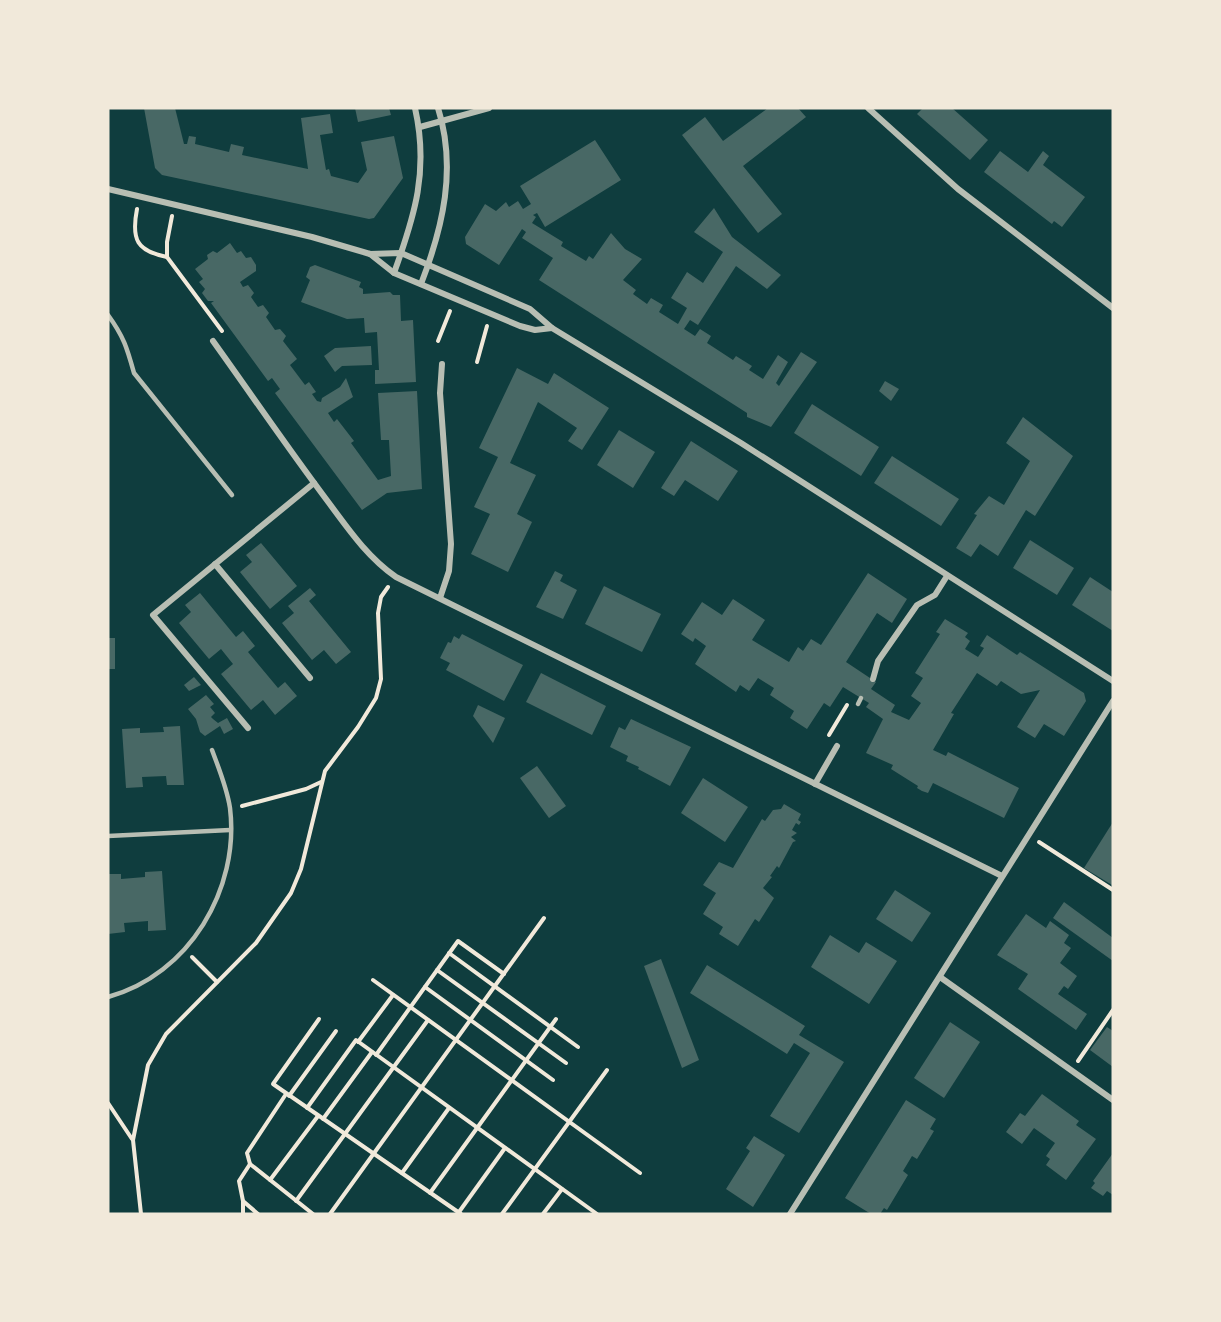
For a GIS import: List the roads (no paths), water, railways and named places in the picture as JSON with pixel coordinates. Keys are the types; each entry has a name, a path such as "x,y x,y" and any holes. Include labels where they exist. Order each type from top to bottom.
{"street":[{"path":"394,273 418,197 422,151 420,127 415,108"},
{"path":"421,284 438,239 445,198 447,150 438,108"},
{"path":"420,127 489,108"},
{"path":"868,108 958,189 1113,308"},
{"path":"108,189 312,237 370,254 401,253 530,309 552,328 731,437 1113,681"},
{"path":"370,254 394,273 454,299 535,330 552,328"},
{"path":"213,342 314,483 364,549 381,566 440,598 1002,876"},
{"path":"440,598 449,571 451,544 440,393 442,364"},
{"path":"248,728 153,615 314,483"},
{"path":"216,564 310,678"},
{"path":"873,680 878,661 917,605 935,595 947,576"},
{"path":"790,1214 1113,701"},
{"path":"815,784 837,746"},
{"path":"939,977 1113,1100"}],"lane":[{"path":"108,315 125,341 134,374 232,495"},
{"path":"858,704 861,698"},
{"path":"108,997 146,980 167,966 202,929 224,882 231,830 230,807 212,750"},
{"path":"108,836 231,830"}]}
